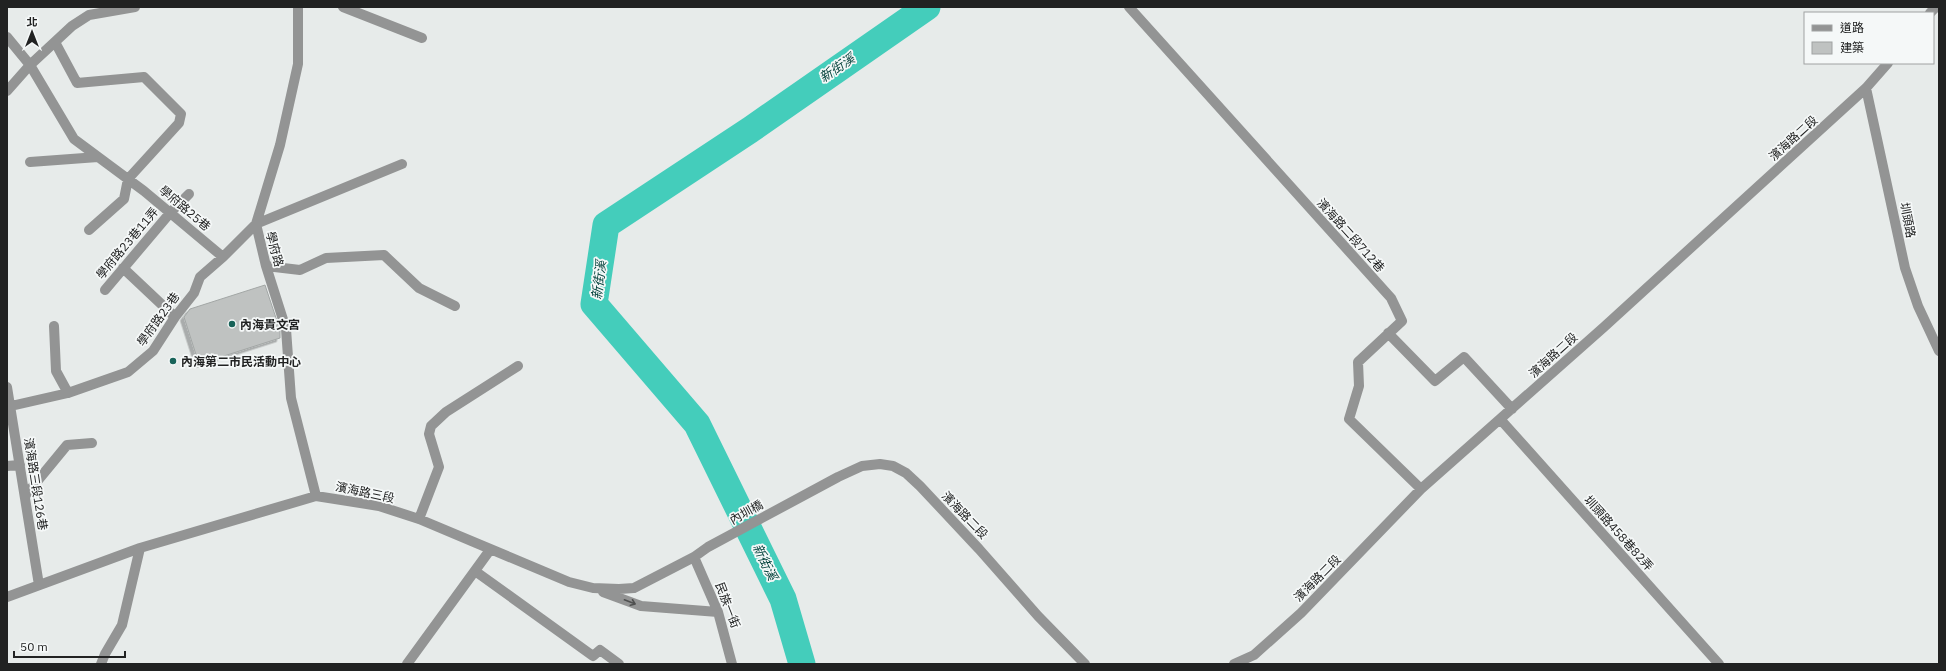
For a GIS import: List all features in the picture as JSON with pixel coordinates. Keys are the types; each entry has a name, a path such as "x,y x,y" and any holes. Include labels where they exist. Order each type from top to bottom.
{"street":[{"path":"7,91 30,65 72,26 89,15 135,7"},
{"name":"學府路","path":"298,7 298,64 280,145 256,224 266,266 286,330 291,398 316,496"},
{"path":"343,7 422,38"},
{"name":"濱海路二段712巷","path":"1129,7 1391,298 1402,321 1358,362 1359,386 1349,419 1422,489"},
{"path":"7,37 30,65 74,139 128,179"},
{"path":"55,42 77,83 144,77 181,114 178,123 128,179 124,199 89,230"},
{"name":"濱海路二段","path":"1234,664 1254,655 1300,613 1422,489 1866,88 1887,64"},
{"name":"圳頭路","path":"1866,88 1905,268 1918,306 1939,351"},
{"path":"30,162 98,157"},
{"path":"256,224 402,164"},
{"name":"學府路25巷","path":"128,179 223,257"},
{"name":"學府路23巷11弄","path":"105,290 170,213 189,194"},
{"name":"學府路23巷","path":"11,406 68,393 128,372 153,351 175,317 194,292 200,276 223,257 256,224"},
{"path":"266,266 300,270 326,258 384,255 419,288 455,306"},
{"path":"123,268 175,317"},
{"path":"54,326 56,371 68,393"},
{"path":"1388,333 1435,381 1464,357 1512,409"},
{"path":"419,520 439,467 429,434 431,426 446,412 518,366"},
{"name":"濱海路三段126巷","path":"7,387 39,585"},
{"name":"圳頭路458巷82弄","path":"1500,419 1719,664"},
{"path":"25,496 67,445 92,443"},
{"name":"濱海路二段","path":"796,500 838,477 862,466 880,464 894,466 906,473 979,549 1038,616 1084,664"},
{"path":"7,466 20,465"},
{"name":"濱海路三段","path":"7,597 140,548 316,496 379,506 419,520 569,582 594,588 634,588 694,557 708,547"},
{"name":"內圳橋","path":"708,547 796,500"},
{"path":"101,664 105,654 122,625 140,548"},
{"path":"407,664 490,550"},
{"name":"民族一街","path":"694,557 718,612 725,633 732,664"},
{"path":"475,571 593,656 600,650 619,664"},
{"path":"594,588 641,606 718,612"}],"building":[{"name":"內海貴文宮","path":"265,285 280,330 280,338 199,364 184,317 190,309"}],"waterway":[{"name":"新街溪","path":"802,664 783,599 697,424 594,304 606,225 750,130 927,7"}],"place":[{"name":"內海貴文宮","path":"232,324"},
{"name":"內海第二市民活動中心","path":"173,361"}]}
